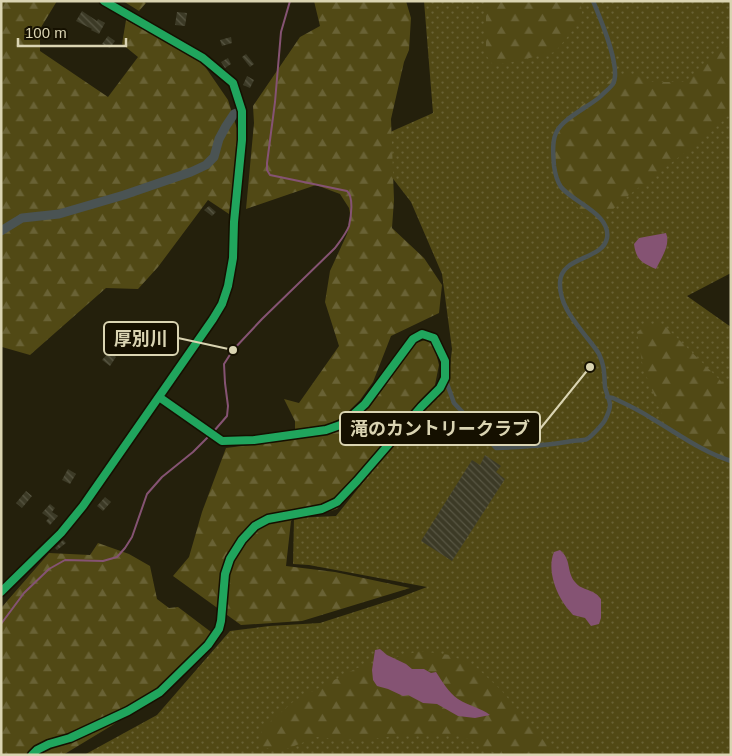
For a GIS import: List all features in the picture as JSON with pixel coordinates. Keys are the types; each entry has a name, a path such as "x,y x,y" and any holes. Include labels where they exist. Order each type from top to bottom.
{"street":[{"path":"1,592 61,533 83,506 159,397 222,304 228,286 233,258 234,222 242,140 242,111 233,83 203,58 104,1"},
{"path":"1,231 22,218 59,214 115,198 191,172 214,157 219,139 226,126 234,114 242,111"},
{"path":"32,755 49,744 70,738 128,711 160,692 208,645 219,629 225,574 230,559 242,540 255,526 268,519 322,509 337,502 421,406 440,388 445,378 444,360 434,338 422,334 413,338 365,404 343,424 326,430 254,440 222,441 159,397"}],"lane":[{"path":"445,378 454,403 496,448 556,444 587,439 604,422 610,405 605,387 605,370 598,352 565,308 560,280 564,270 572,263 602,248 607,240 607,228 600,218 561,187 555,174 553,155 553,141 558,127 598,99 613,84 615,72 614,59 593,1"},
{"path":"607,397 613,398 648,416 719,458 731,461"}],"green space":[{"path":"1,1 57,1 40,29 40,51 108,97 138,57 122,44 126,20 161,38 195,52 228,100 240,138 229,214 208,200 158,267 138,289 106,288 30,355 1,348"},
{"path":"123,1 143,1 146,3 139,11"},
{"path":"314,1 406,1 411,18 409,50 404,62 391,119 394,200 392,228 424,258 442,285 439,313 391,336 373,382 360,400 343,417 327,425 295,431 295,421 284,399 299,403 339,346 325,302 330,271 347,234 351,219 349,208 340,194 316,185 246,209 254,123 253,106 300,37 320,26"},
{"path":"424,1 731,1 731,273 687,296 731,327 731,755 84,755 157,715 230,631 269,626 320,623 427,587 309,565 293,564 294,518 336,516 410,424 448,384 452,349 442,274 411,202 387,171 388,133 433,113"},
{"path":"486,1 580,1 583,18 555,52 493,65 486,55"},
{"path":"731,43 731,113 708,135 629,195 601,220 585,216 562,190 552,160 556,132 564,121 617,74 643,77 652,82 686,82"},
{"path":"647,325 664,325 724,384 731,387 731,464 704,455 667,427 643,368 637,332"},
{"path":"425,340 434,345 439,365 435,390 337,509 325,513 299,510 291,521 286,566 335,572 410,588 302,621 241,625 173,576 189,557 202,512 226,448 327,435 346,428 369,408 416,343"},
{"path":"98,543 129,554 150,566 157,599 169,608 178,607 219,638 175,683 111,726 63,755 1,755 1,608 49,553 90,555"},
{"path":"420,651 450,655 476,667 501,690 556,755 499,755 458,734 401,735 356,741 317,737 284,750 264,748 258,742 263,728 294,701 357,668"}],"shaded area":[{"path":"666,233 666,247 656,269 647,265 638,257 634,244 639,238"},
{"path":"560,550 568,562 572,578 575,582 601,599 601,618 599,624 591,626 585,618 573,615 561,599 551,569 554,552"},
{"path":"380,649 412,669 424,669 431,673 436,672 455,696 490,715 475,718 458,716 437,704 423,703 408,695 403,696 377,686 373,680 372,670 375,650"}],"building":[{"path":"82,11 97,21 98,19 105,23 99,34 76,21"},
{"path":"177,12 187,13 185,26 175,25"},
{"path":"108,36 115,41 110,48 102,44"},
{"path":"231,37 232,43 222,46 220,40"},
{"path":"246,54 254,64 250,67 242,57"},
{"path":"228,58 231,64 225,68 221,62"},
{"path":"247,76 254,80 250,88 243,85"},
{"path":"209,206 216,212 212,216 204,210"},
{"path":"109,352 116,357 110,366 102,360"},
{"path":"485,455 501,466 496,472 505,479 452,561 421,541 472,460 480,465"},
{"path":"68,469 76,474 70,484 62,480"},
{"path":"26,491 32,496 22,508 16,503"},
{"path":"105,497 111,502 103,511 97,506"},
{"path":"50,504 55,508 52,512 58,516 50,525 46,521 49,518 42,513"},
{"path":"63,540 66,543 57,550 55,548"}],"waterway":[{"path":"214,431 227,416 228,406 224,364 233,350 335,248 346,232 350,222 351,198 347,191 270,175 267,170 281,32 290,1"},
{"path":"1,624 24,593 49,569 65,560 103,561 117,557 132,537 147,494 162,477 193,452 209,436"}],"cycle path":[{"path":"1,592 61,533 83,506 213,319 222,304 228,286 233,258 234,222 242,140 242,111 233,83 203,58 104,1"},
{"path":"32,755 49,744 70,738 128,711 160,692 208,645 219,629 225,574 230,559 242,540 255,526 268,519 322,509 337,502 440,388 445,378 445,361 434,338 422,334 413,339 365,404 343,424 326,430 254,440 222,441 159,397"}],"place":[{"name":"厚別川","path":"233,350"},
{"name":"滝のカントリークラブ","path":"590,367"}]}
